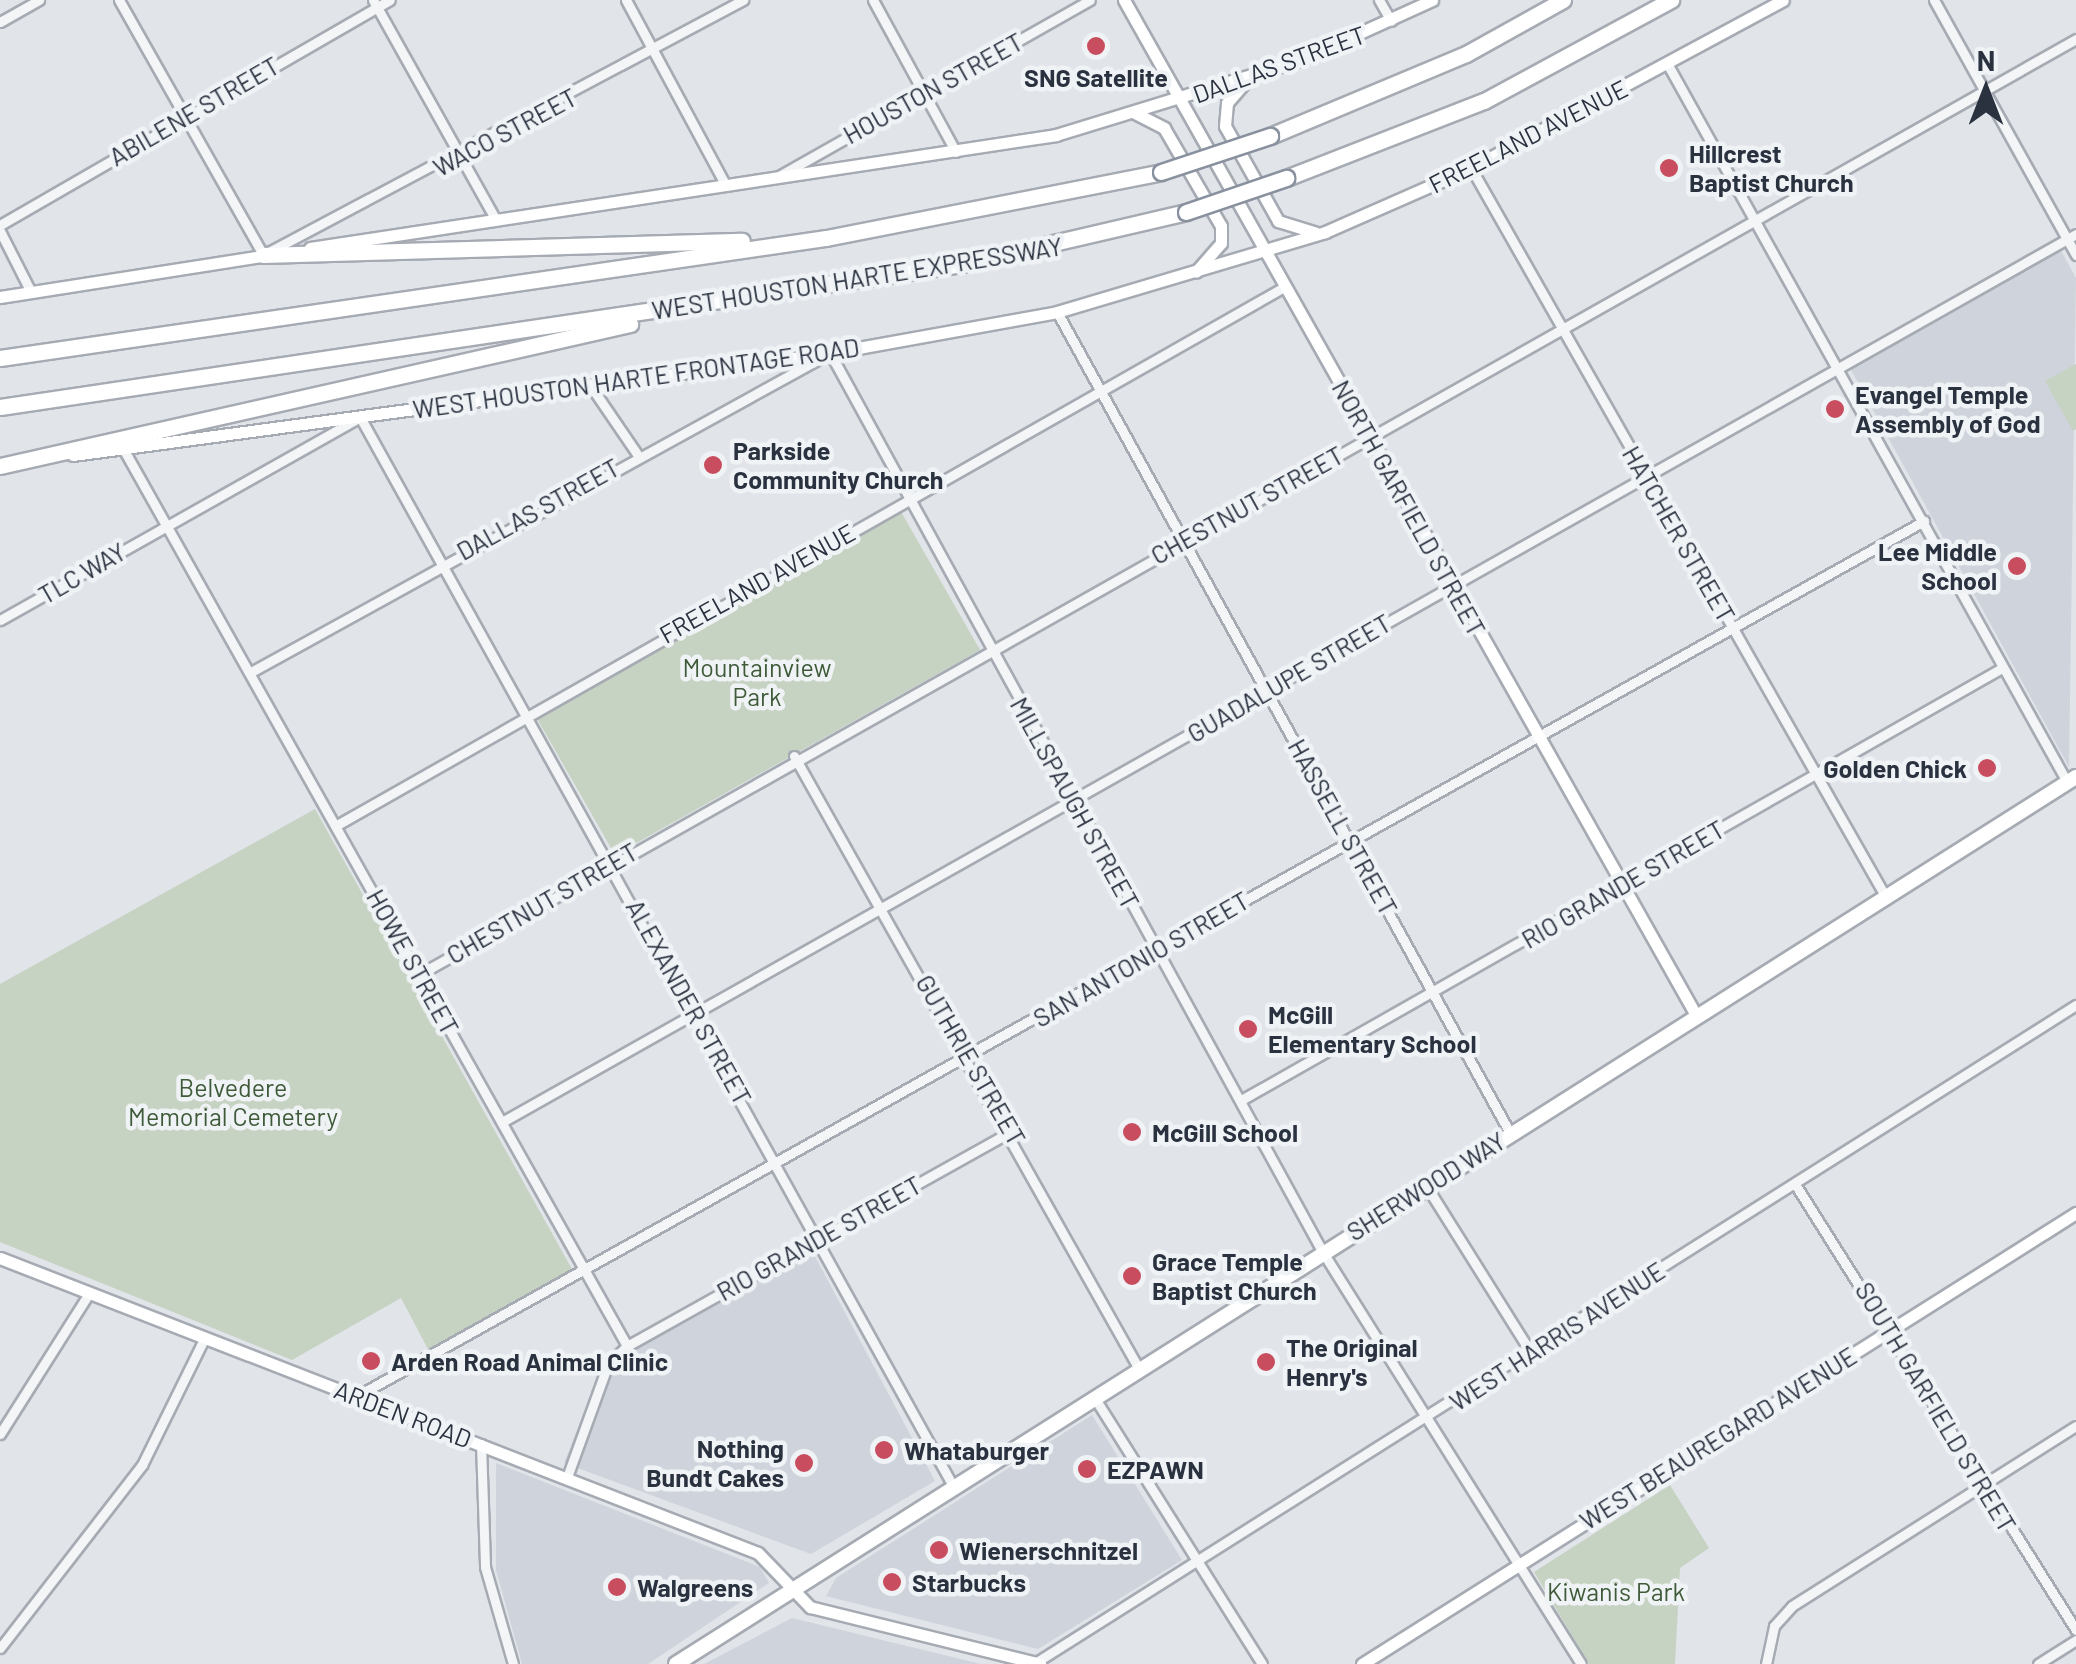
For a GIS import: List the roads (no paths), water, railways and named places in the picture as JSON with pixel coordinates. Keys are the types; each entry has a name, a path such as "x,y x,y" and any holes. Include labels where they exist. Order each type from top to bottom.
{"highway":[{"name":"WEST HOUSTON HARTE EXPRESSWAY","path":"0,358 826,238 1161,172 1270,136 1466,54 1563,0"},
{"name":"WEST HOUSTON HARTE EXPRESSWAY","path":"0,407 800,290 1089,240 1286,178 1484,101 1671,0"},
{"path":"262,256 826,238"},
{"path":"0,466 800,290"}],"main road":[{"name":"NORTH GARFIELD STREET","path":"1124,0 1696,1015"},
{"name":"DALLAS STREET","path":"1178,100 1249,78 1392,22 1432,0"},
{"name":"FREELAND AVENUE","path":"1264,252 1325,232 1471,168 1783,0"},
{"path":"1249,78 1227,103 1225,126 1278,220 1325,232"},
{"path":"0,296 495,218 957,154 1178,100"},
{"path":"1135,113 1164,128 1221,226 1221,243 1193,274"},
{"name":"WEST HOUSTON HARTE FRONTAGE ROAD","path":"0,466 830,353 1057,312 1264,252"},
{"name":"SHERWOOD WAY","path":"676,1664 1322,1251 2072,780"},
{"name":"WEST BEAUREGARD AVENUE","path":"1362,1664 2076,1213"},
{"name":"ARDEN ROAD","path":"0,1258 203,1341 357,1396 758,1553 810,1607 1038,1664"}],"street":[{"path":"0,22 39,0"},
{"path":"119,0 187,114 262,256"},
{"name":"ABILENE STREET","path":"0,228 375,4 390,0"},
{"path":"626,0 726,186"},
{"name":"WACO STREET","path":"262,256 461,158 743,0"},
{"path":"873,0 957,154"},
{"name":"HOUSTON STREET","path":"776,177 1090,0"},
{"path":"1380,0 1392,22"},
{"path":"1934,0 2072,236 2076,256"},
{"path":"375,4 495,218"},
{"name":"CHESTNUT STREET","path":"420,974 794,756 2076,39"},
{"path":"1668,65 1752,223 1836,364 2002,668 2072,780"},
{"name":"HATCHER STREET","path":"1471,168 1887,899"},
{"path":"0,228 30,292"},
{"name":"GUADALUPE STREET","path":"502,1122 1646,476 1836,364 2072,236"},
{"name":"FREELAND AVENUE","path":"336,824 1284,287"},
{"name":"HASSELL STREET","path":"1057,312 1510,1133"},
{"name":"DALLAS STREET","path":"251,672 636,454 830,353"},
{"name":"MILLSPAUGH STREET","path":"830,353 1156,949 1243,1099 1322,1251 1581,1664"},
{"path":"592,388 636,454"},
{"path":"163,525 360,417"},
{"name":"ALEXANDER STREET","path":"360,417 530,711 693,1016 782,1166 817,1238 953,1486"},
{"name":"HOWE STREET","path":"125,452 627,1346"},
{"name":"SAN ANTONIO STREET","path":"357,1396 589,1274 1156,949 1924,521"},
{"name":"TLC WAY","path":"0,620 163,525"},
{"name":"RIO GRANDE STREET","path":"1243,1099 2002,668"},
{"name":"GUTHRIE STREET","path":"794,756 884,905 1139,1369"},
{"name":"WEST HARRIS AVENUE","path":"1038,1664 1198,1559 1427,1421 2076,1005"},
{"name":"RIO GRANDE STREET","path":"627,1346 1011,1131"},
{"name":"SOUTH GARFIELD STREET","path":"1795,1184 1890,1330 1981,1486 2076,1630"},
{"path":"1427,1187 1530,1352"},
{"path":"0,1434 89,1292"},
{"path":"0,1648 142,1465 203,1341"},
{"path":"567,1477 608,1364 627,1346"},
{"path":"1094,1397 1262,1664"},
{"path":"1766,1664 1774,1626 1792,1606 2076,1426"},
{"path":"481,1444 485,1567 513,1664"},
{"path":"2038,1664 2076,1640"}],"place":[{"name":"SNG Satellite","path":"1096,46"},
{"name":"Hillcrest Baptist Church","path":"1669,168"},
{"name":"Evangel Temple Assembly of God","path":"1835,409"},
{"name":"Parkside Community Church","path":"713,465"},
{"name":"Lee Middle School","path":"2017,566"},
{"name":"Golden Chick","path":"1987,768"},
{"name":"McGill Elementary School","path":"1248,1029"},
{"name":"McGill School","path":"1132,1132"},
{"name":"Grace Temple Baptist Church","path":"1132,1276"},
{"name":"Arden Road Animal Clinic","path":"371,1361"},
{"name":"The Original Henry's","path":"1266,1362"},
{"name":"Whataburger","path":"884,1450"},
{"name":"Nothing Bundt Cakes","path":"804,1463"},
{"name":"EZPAWN","path":"1087,1469"},
{"name":"Wienerschnitzel","path":"939,1550"},
{"name":"Starbucks","path":"892,1582"},
{"name":"Walgreens","path":"617,1587"}],"park label":[{"name":"Mountainview Park","path":"757,682"},
{"name":"Belvedere Memorial Cemetery","path":"233,1102"},
{"name":"Kiwanis Park","path":"1616,1591"}]}
